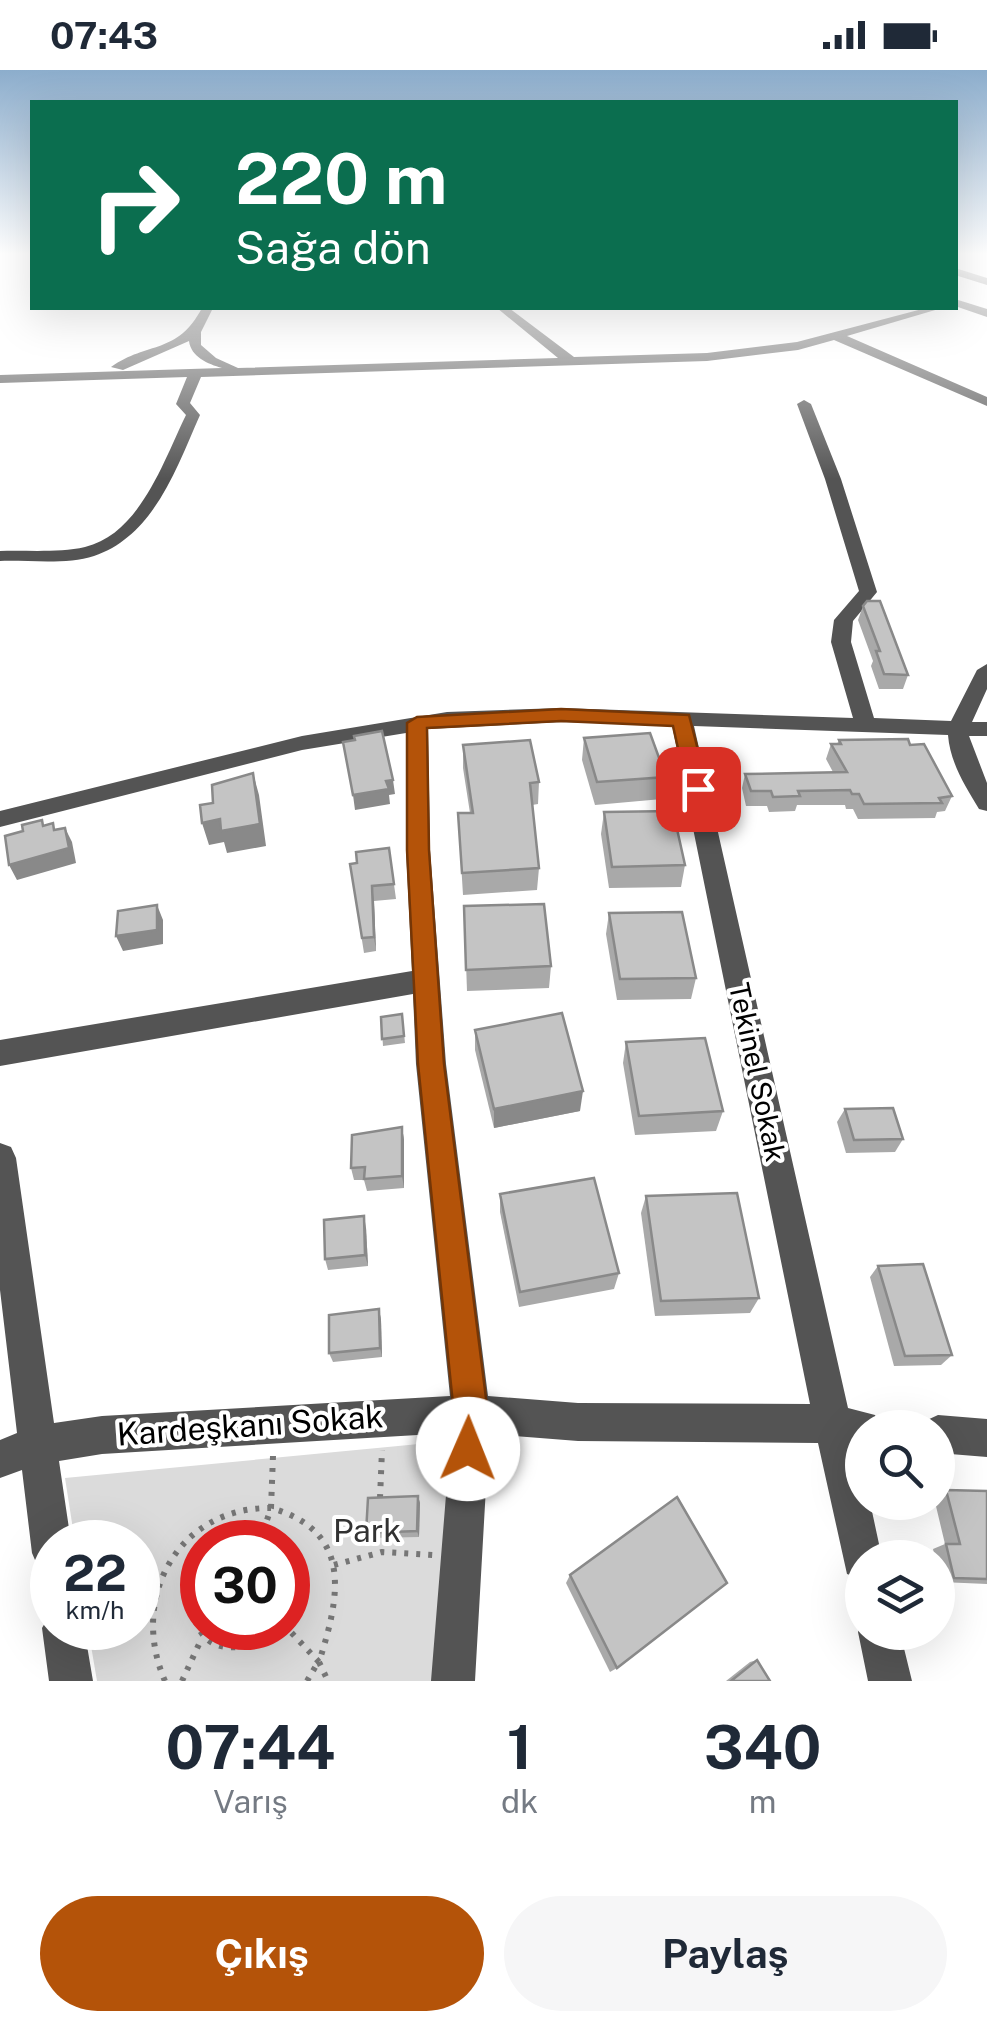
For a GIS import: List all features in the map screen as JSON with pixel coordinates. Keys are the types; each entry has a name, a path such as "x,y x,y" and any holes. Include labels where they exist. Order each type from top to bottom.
{"street":[{"path":"75,377 134,363 196,329"},
{"path":"529,329 572,362"},
{"path":"0,379 748,354 861,329"},
{"path":"195,332 200,352 212,361 250,372"},
{"path":"836,336 987,402"},
{"path":"0,556 88,552 137,522 193,415 183,404 195,374"},
{"path":"804,404 868,592 844,620 841,642 865,724"},
{"path":"987,670 956,727 961,757 987,804"},
{"path":"0,819 302,743 417,723 561,715 987,729"},
{"name":"Tekinel Sokak","path":"682,720 845,1413"},
{"path":"417,723 418,850 431,1064 471,1414 453,1681"},
{"path":"0,1053 426,980"},
{"path":"0,1158 47,1520"},
{"name":"Kardeşkanı Sokak","path":"0,1459 37,1445 102,1435 383,1416 471,1414 578,1422 845,1426"},
{"path":"955,1435 987,1438"},
{"path":"66,1650 71,1681"},
{"path":"883,1650 890,1681"}],"path":[{"path":"380,1498 383,1416"},
{"path":"267,1520 271,1508 273,1422"},
{"path":"165,1681 157,1668 150,1631 156,1588 173,1557 202,1528 234,1510 271,1508 290,1510 306,1520 334,1565 336,1608 318,1662 306,1681"},
{"path":"334,1565 382,1552 461,1556"},
{"path":"182,1681 196,1650"},
{"path":"210,1650 236,1657 255,1650"},
{"path":"307,1650 328,1681"}],"green space":[{"name":"Park","path":"440,1442 449,1453 442,1681 97,1681 92,1650 160,1650 160,1520 72,1520 65,1478"}],"building":[{"path":"867,601 880,601 908,675 884,674 863,606"},
{"path":"382,731 393,780 386,781 389,789 353,795 343,742"},
{"path":"650,733 666,777 597,782 584,738"},
{"path":"908,739 910,745 924,744 952,796 939,798 942,803 864,804 859,794 850,790 798,791 800,796 773,797 771,791 751,791 745,774 847,772 831,744 841,744 839,740"},
{"path":"530,740 539,782 530,783 539,868 462,873 458,813 473,813 463,745"},
{"path":"253,773 260,824 221,831 220,819 202,823 200,805 213,803 212,785"},
{"path":"673,811 685,865 612,867 604,812"},
{"path":"42,820 43,826 53,823 54,830 65,828 69,848 9,865 5,836 23,831 22,825"},
{"path":"389,848 394,884 372,886 374,937 362,938 350,864 357,863 356,852"},
{"path":"544,904 551,966 466,970 464,906"},
{"path":"157,905 157,930 116,936 118,911"},
{"path":"682,912 696,978 620,979 609,913"},
{"path":"562,1013 583,1091 494,1109 475,1030"},
{"path":"402,1014 404,1036 382,1039 381,1017"},
{"path":"705,1038 723,1111 639,1116 626,1042"},
{"path":"893,1108 903,1139 854,1140 845,1109"},
{"path":"402,1127 402,1176 364,1179 365,1167 351,1168 352,1135"},
{"path":"594,1178 619,1273 520,1292 500,1194"},
{"path":"737,1193 759,1298 661,1301 646,1196"},
{"path":"364,1216 365,1255 325,1259 324,1220"},
{"path":"923,1264 952,1355 905,1356 878,1266"},
{"path":"379,1309 380,1348 329,1353 329,1315"},
{"path":"955,1490 987,1491 987,1579 955,1578 955,1544 960,1544 954,1520"},
{"path":"418,1496 417,1531 366,1533 368,1498"},
{"path":"677,1497 727,1583 617,1668 570,1575"},
{"path":"757,1660 770,1681 731,1681"}],"route":[{"path":"468,1449 471,1414 431,1064 418,850 417,723 561,715 682,720 698,789"}]}
